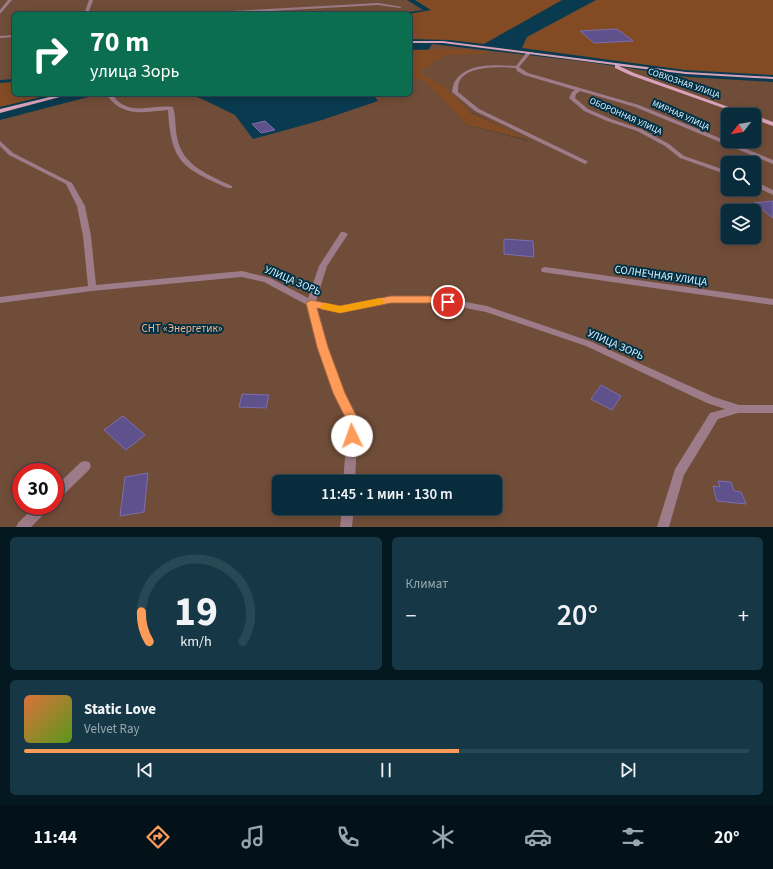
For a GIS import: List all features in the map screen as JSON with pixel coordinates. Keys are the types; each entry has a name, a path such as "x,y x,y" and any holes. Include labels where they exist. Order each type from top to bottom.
{"main road":[{"path":"412,42 443,42 693,73 773,78"},
{"name":"СОВХОЗНАЯ УЛИЦА","path":"617,64 617,67 632,74 728,108"},
{"path":"0,111 60,96"},
{"path":"761,120 773,124"}],"street":[{"path":"0,13 10,0"},
{"path":"87,12 91,0"},
{"path":"232,12 378,4 400,7"},
{"path":"0,37 12,36"},
{"path":"529,53 517,67 478,68 464,74 458,81 455,92 477,110 585,162"},
{"name":"МИРНАЯ УЛИЦА","path":"517,67 526,74 637,106 773,162"},
{"name":"ОБОРОННАЯ УЛИЦА","path":"580,89 574,93 572,98 586,110 609,120 639,130 667,145 682,157 721,171"},
{"path":"110,96 118,107 128,109 171,108 172,130 181,158 197,172 230,187"},
{"path":"0,143 11,154 69,184 81,206 87,236 92,288"},
{"path":"761,187 773,193"},
{"path":"344,234 323,266 311,303 323,347 339,393 353,421 349,475"},
{"name":"СОЛНЕЧНАЯ УЛИЦА","path":"545,270 773,302"},
{"name":"УЛИЦА ЗОРЬ","path":"0,300 92,288 242,274 267,280 311,303 340,310 391,299 434,299 487,308 589,344 711,400 739,409 773,408"},
{"path":"663,527 679,473 714,416 739,409"},
{"path":"64,486 85,466"},
{"path":"22,527 35,515"},
{"path":"346,527 347,515"}],"green space":[{"path":"0,0 407,0 423,10 408,12 12,12 12,79 0,80"},
{"name":"СНТ «Энергетик»","path":"432,44 588,62 688,77 773,82 773,527 0,527 0,120 92,96 194,96 235,115 253,139 322,120 378,101 374,96 412,96 412,78 423,79 467,125 529,141 471,112 446,90 416,72"}],"shaded area":[{"path":"415,0 562,0 484,44 449,40 412,39 412,13 431,10"},
{"path":"596,0 773,0 773,75 685,70 522,48 527,37"},
{"path":"454,49 491,52 485,54 445,55 419,72 444,87 472,113 531,141 467,125 423,80 412,78 412,50"},
{"path":"12,82 12,96 45,96 0,107 0,83"}],"building":[{"path":"617,29 633,41 594,43 580,31"},
{"path":"265,121 275,130 261,133 252,124"},
{"path":"773,201 773,218 761,209 761,204 754,203"},
{"path":"504,239 533,241 534,257 504,254"},
{"path":"601,385 621,396 612,410 591,399"},
{"path":"242,394 269,395 266,408 239,407"},
{"path":"123,416 145,435 126,450 104,430"},
{"path":"148,473 144,512 120,516 125,477"},
{"path":"718,481 731,482 734,491 741,492 746,504 717,501 713,486 720,487"}],"slow traffic":[{"path":"325,306 340,310 380,302"}],"route":[{"path":"352,436 353,421 339,393 323,347 311,303 340,310 391,299 434,299 448,302"}]}
